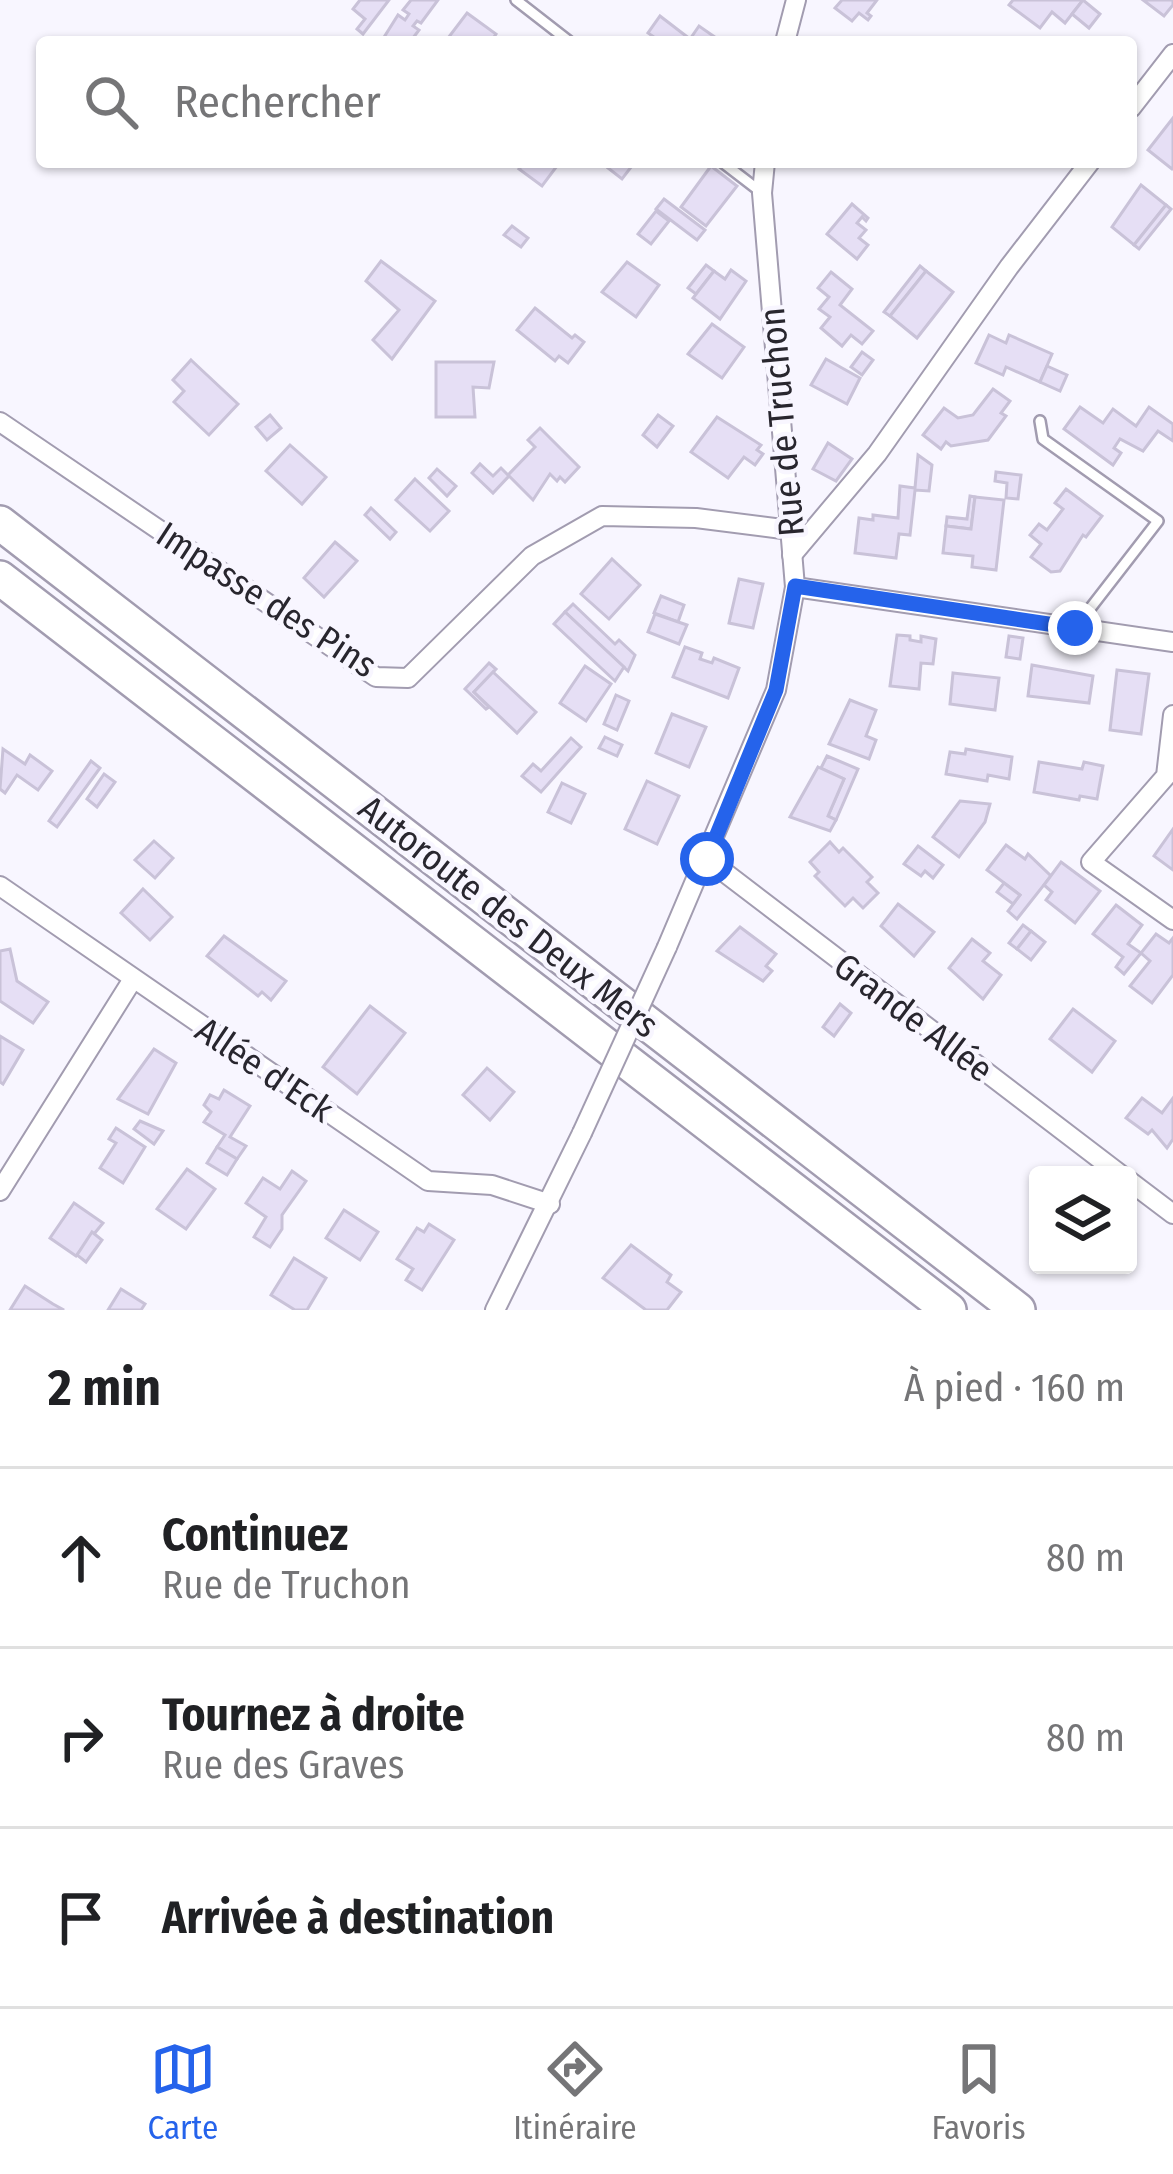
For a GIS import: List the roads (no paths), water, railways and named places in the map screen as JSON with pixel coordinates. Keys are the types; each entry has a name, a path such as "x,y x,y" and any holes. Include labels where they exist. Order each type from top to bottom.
{"highway":[{"name":"Autoroute des Deux Mers","path":"0,523 1018,1310"},
{"name":"Autoroute des Deux Mers","path":"0,578 949,1310"}],"street":[{"path":"787,36 796,0"},
{"path":"1137,100 1173,54"},
{"name":"Rue de Truchon","path":"550,1204 707,859 776,690 795,586 762,193 764,168"},
{"path":"792,555 877,454 1085,168"},
{"name":"Impasse des Pins","path":"0,422 376,677 408,678 532,556 602,516 696,518 790,530"},
{"path":"795,586 1173,642"},
{"path":"1173,715 1166,776 1091,862 1173,920"},
{"name":"Grande Allée","path":"707,859 1109,1166"},
{"name":"Allée d'Eck","path":"0,886 428,1180 491,1185 550,1204"},
{"path":"0,1191 133,979"},
{"name":"Grande Allée","path":"1137,1187 1173,1214"},
{"path":"495,1310 550,1204"}],"lane":[{"path":"516,0 562,36"},
{"path":"730,168 762,193"},
{"path":"1040,421 1043,440 1158,520 1075,628"}]}
